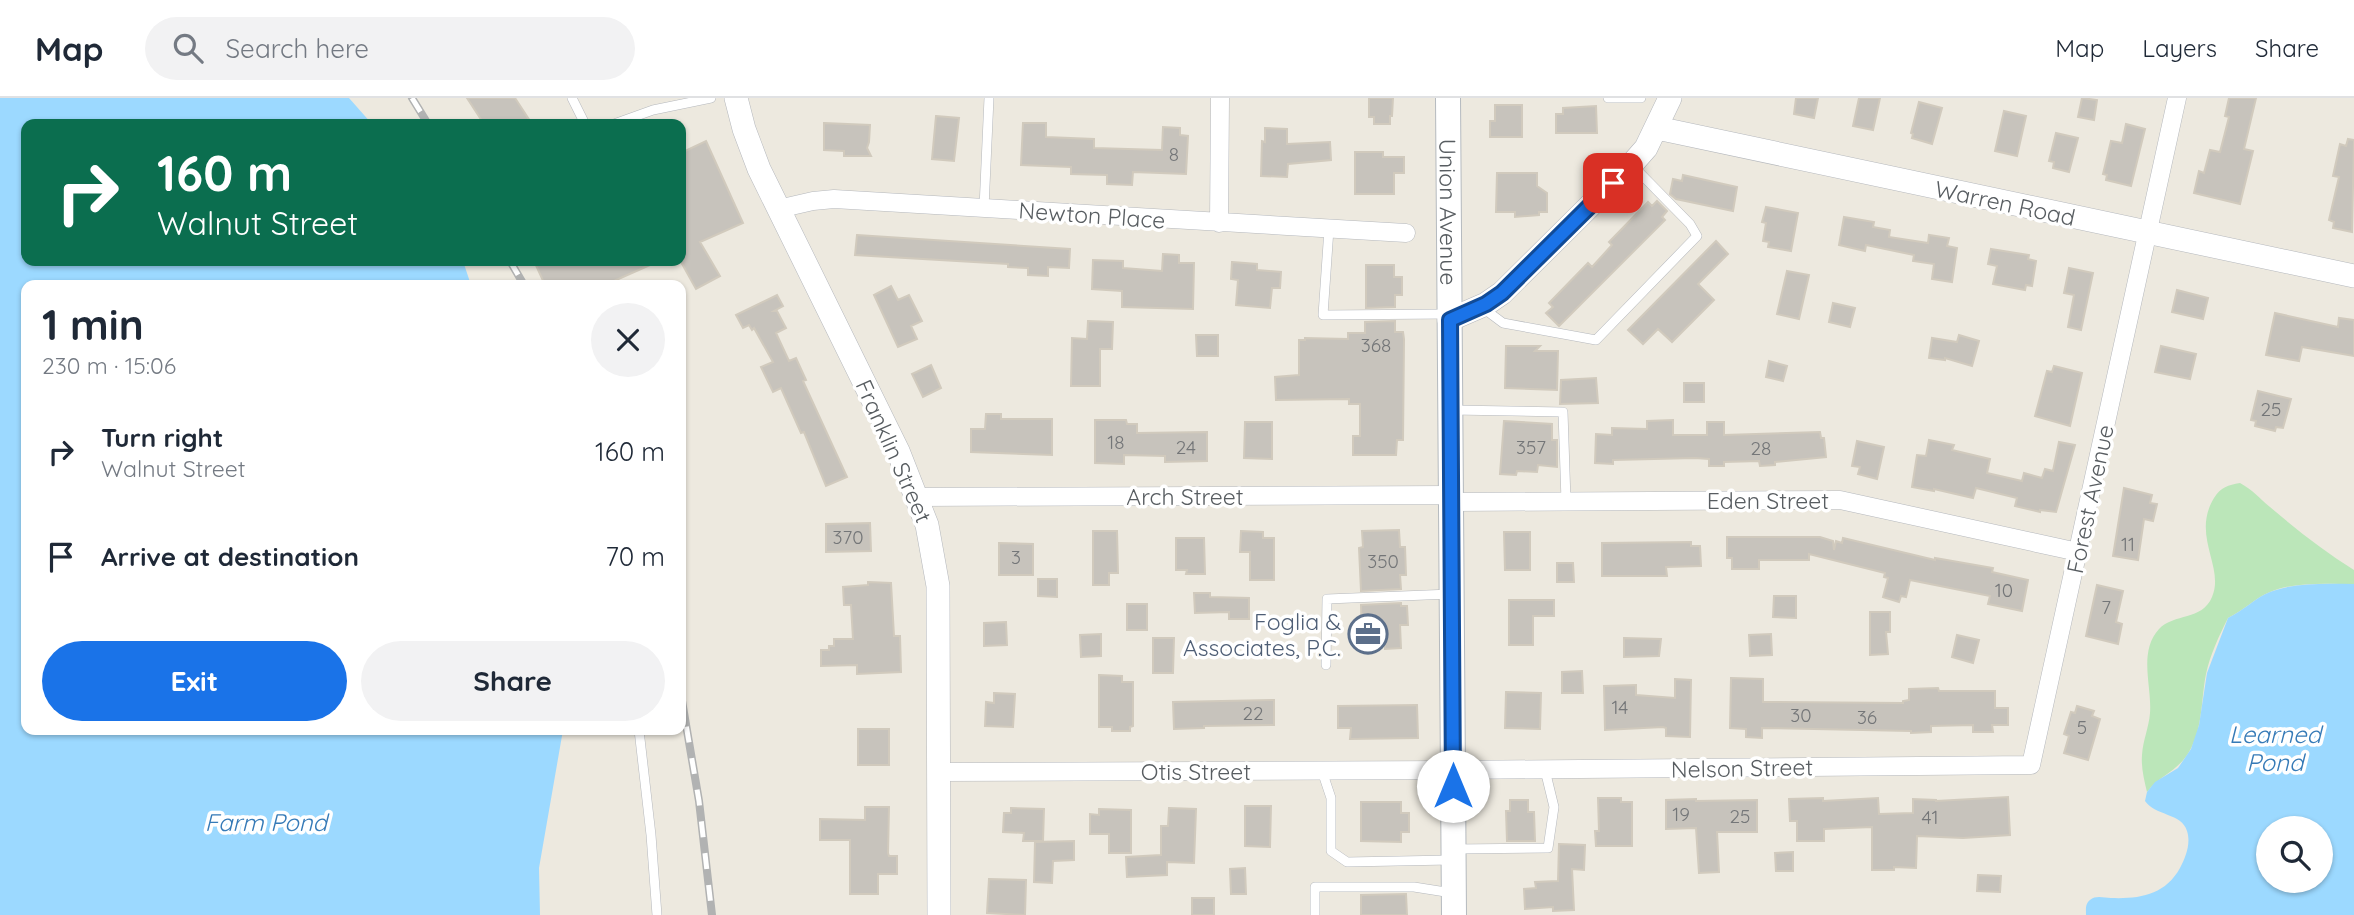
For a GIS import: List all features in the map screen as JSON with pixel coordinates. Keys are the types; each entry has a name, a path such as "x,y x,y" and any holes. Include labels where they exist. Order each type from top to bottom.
{"main road":[{"name":"Union Avenue","path":"1448,98 1454,904"}],"street":[{"name":"Franklin Street","path":"736,98 751,149 778,209 898,451 917,497 934,552 938,586 939,915"},
{"path":"1219,223 1220,98"},
{"path":"1450,317 1481,307 1502,293 1631,165 1646,148 1670,98"},
{"name":"Forest Avenue","path":"2031,765 2177,98"},
{"name":"Warren Road","path":"1657,128 2354,276"},
{"name":"Newton Place","path":"778,209 834,199 1406,233"},
{"name":"Arch Street","path":"917,497 1452,498"},
{"name":"Eden Street","path":"1452,498 1566,501 1840,500 2078,552"},
{"name":"Nelson Street","path":"1453,771 2031,765"},
{"name":"Otis Street","path":"939,772 1453,771"}],"lane":[{"path":"572,98 582,119"},
{"path":"628,119 653,110 711,98"},
{"path":"984,208 989,98"},
{"path":"1608,98 1640,98"},
{"path":"1481,307 1503,323 1596,340 1697,236 1690,224 1631,165"},
{"path":"1329,229 1323,315 1450,317"},
{"path":"1451,410 1563,412 1566,501"},
{"path":"1326,665 1328,599 1452,594"},
{"path":"640,735 652,835 657,915"},
{"path":"1322,771 1331,798 1331,851 1347,862 1548,848 1554,807 1545,770"},
{"path":"1315,915 1315,887 1414,887 1454,904"}],"green space":[{"path":"2240,483 2311,540 2354,570 2354,584 2312,584 2280,588 2228,618 2208,667 2194,743 2184,759 2147,792 2142,760 2150,713 2147,670 2149,648 2159,629 2165,624 2202,610 2212,597 2215,574 2207,538 2208,512 2219,491"}],"water":[{"name":"Farm Pond","path":"0,98 349,98 368,119 21,119 21,266 465,266 469,280 21,280 21,735 562,735 539,868 540,915 0,915"},
{"name":"Learned Pond","path":"2312,584 2354,584 2354,915 2086,915 2087,903 2090,900 2100,897 2132,898 2151,894 2174,877 2187,850 2187,831 2180,821 2149,806 2145,801 2147,792 2155,782 2178,768 2191,749 2199,725 2207,673 2228,618 2265,595 2280,589"}],"building":[{"path":"467,98 515,98 529,119 481,119"},
{"path":"1369,98 1393,98 1390,124 1374,124 1374,117 1369,117"},
{"path":"1796,98 1818,98 1814,118 1794,114"},
{"path":"1859,98 1880,98 1873,130 1853,126"},
{"path":"2082,98 2097,100 2094,120 2078,117"},
{"path":"2229,98 2256,98 2244,149 2253,151 2240,204 2194,193 2199,171 2204,173 2210,150 2220,152 2229,117 2225,116"},
{"path":"1919,102 1942,108 1932,144 1912,138"},
{"path":"1495,105 1522,105 1522,137 1490,137 1490,121 1495,121"},
{"path":"1596,106 1597,133 1556,133 1556,114 1563,114 1563,108"},
{"path":"2004,111 2026,116 2017,156 1995,151"},
{"path":"936,116 959,118 954,161 932,159"},
{"path":"824,123 870,125 867,148 871,156 844,156 844,151 824,150"},
{"path":"1023,123 1046,123 1046,137 1094,139 1094,148 1162,150 1163,127 1180,128 1180,135 1188,136 1186,174 1133,172 1132,185 1107,184 1107,175 1071,174 1071,167 1021,165"},
{"path":"2126,124 2145,129 2131,186 2106,180 2107,175 2103,174 2111,141 2122,143"},
{"path":"1265,128 1287,129 1287,144 1330,142 1331,160 1288,164 1287,177 1261,176"},
{"path":"2056,133 2078,138 2069,172 2053,168 2054,162 2049,161"},
{"path":"2348,139 2354,140 2352,232 2333,228 2334,222 2329,220 2339,177 2333,176 2340,144 2346,146"},
{"path":"706,141 743,223 700,242 720,276 696,289 683,266 686,266 686,151"},
{"path":"1355,152 1383,152 1383,157 1404,157 1404,173 1394,173 1394,194 1355,194"},
{"path":"1497,173 1537,173 1537,186 1547,193 1547,212 1515,217 1515,212 1496,212"},
{"path":"1683,175 1737,187 1733,211 1676,199 1670,194 1673,179 1682,181"},
{"path":"1657,201 1667,211 1662,217 1665,220 1559,326 1546,313 1553,307 1549,303 1588,263 1592,267 1612,245 1609,242 1648,202 1652,206"},
{"path":"1766,207 1798,213 1791,251 1768,247 1769,242 1763,241 1766,223 1762,222"},
{"path":"1844,217 1874,222 1873,227 1890,230 1889,237 1928,243 1929,235 1949,238 1947,246 1957,248 1952,282 1932,279 1934,264 1913,261 1914,255 1866,245 1865,251 1839,245"},
{"path":"857,235 1070,249 1069,268 1048,267 1048,276 1028,275 1028,268 1008,267 1008,264 855,255"},
{"path":"1716,241 1728,254 1698,284 1714,300 1672,342 1658,329 1643,344 1628,330"},
{"path":"1991,249 2029,255 2028,259 2036,261 2032,286 2026,285 2025,290 1993,284 1997,266 1988,264"},
{"path":"1163,254 1179,255 1179,263 1194,263 1193,309 1122,307 1122,291 1092,289 1093,260 1123,261 1123,268 1162,271"},
{"path":"1232,262 1257,264 1257,270 1281,272 1280,288 1272,288 1270,308 1236,305 1238,280 1231,279"},
{"path":"1366,265 1394,265 1394,277 1402,277 1402,295 1395,295 1395,307 1366,308"},
{"path":"536,266 648,266 616,280 543,280"},
{"path":"2069,268 2093,273 2081,330 2068,327 2074,295 2064,293"},
{"path":"1787,271 1809,275 1799,319 1777,314"},
{"path":"891,286 898,300 909,295 922,321 911,326 917,339 898,347 874,295"},
{"path":"2177,290 2208,298 2203,319 2172,312"},
{"path":"777,295 783,306 774,311 777,311 786,328 776,333 789,361 796,358 806,380 803,381 847,477 826,486 804,432 801,433 781,388 773,392 761,367 773,362 754,328 752,330 749,325 743,328 736,315"},
{"path":"1833,303 1855,308 1850,327 1829,322"},
{"path":"2275,313 2338,327 2339,318 2354,320 2354,356 2302,347 2299,361 2266,355"},
{"path":"1088,321 1113,322 1112,349 1100,349 1100,386 1071,386 1072,338 1087,339"},
{"path":"1395,321 1395,332 1403,332 1404,339 1403,440 1397,440 1396,455 1353,455 1353,436 1360,436 1360,404 1349,404 1349,399 1276,400 1275,377 1299,375 1299,340 1348,339 1348,333 1365,333 1365,322"},
{"path":"1196,335 1218,335 1218,356 1197,356"},
{"path":"1959,335 1979,341 1972,366 1945,358 1929,358 1932,338 1957,342"},
{"path":"1506,346 1540,346 1535,351 1558,351 1557,390 1505,388"},
{"path":"2161,346 2196,354 2190,379 2155,372"},
{"path":"1769,361 1787,366 1783,381 1766,377"},
{"path":"931,365 941,388 923,397 912,374"},
{"path":"2054,366 2082,373 2070,426 2035,416 2047,371 2052,372"},
{"path":"1596,378 1598,403 1560,404 1561,380"},
{"path":"1684,383 1704,383 1704,402 1684,402"},
{"path":"2258,391 2291,399 2283,428 2276,427 2275,431 2255,426 2256,421 2251,420"},
{"path":"986,414 1001,414 1001,419 1052,419 1052,455 971,452 971,429 985,429"},
{"path":"1095,420 1126,420 1127,424 1137,424 1137,433 1207,432 1207,461 1165,462 1165,456 1124,455 1124,464 1095,463"},
{"path":"1673,420 1673,435 1707,435 1707,422 1724,422 1724,435 1820,432 1821,438 1824,438 1826,457 1760,466 1759,461 1724,462 1724,466 1709,466 1709,459 1695,458 1595,463 1596,434 1612,435 1612,428 1647,429 1647,421"},
{"path":"1504,421 1552,424 1552,440 1557,440 1557,467 1538,465 1537,472 1500,474"},
{"path":"1245,422 1272,422 1272,459 1244,458"},
{"path":"1929,440 1954,445 1952,450 1990,459 1987,473 2022,481 2024,473 2042,478 2045,469 2053,471 2059,442 2075,445 2056,512 2040,512 2015,506 2017,498 1976,488 1973,498 1912,487 1917,455 1926,456"},
{"path":"1857,441 1884,447 1877,479 1858,474 1860,467 1852,466"},
{"path":"2124,488 2152,495 2150,503 2157,504 2153,521 2144,519 2138,560 2113,556"},
{"path":"870,523 871,551 826,552 826,524"},
{"path":"1399,530 1400,547 1405,547 1406,575 1400,575 1401,589 1361,591 1359,548 1363,547 1362,531"},
{"path":"1093,531 1117,531 1118,573 1109,573 1109,585 1093,585"},
{"path":"1241,531 1263,532 1263,538 1274,538 1274,580 1250,580 1250,552 1240,552"},
{"path":"1504,532 1530,532 1530,570 1505,570"},
{"path":"1727,537 1820,537 1833,541 1834,550 1836,541 1842,543 1843,538 1935,560 1993,568 1992,572 2028,580 2022,611 1988,604 1990,596 1910,580 1906,597 1901,596 1899,602 1883,597 1888,578 1884,577 1885,573 1809,554 1809,560 1759,560 1759,569 1732,569 1732,558 1727,558"},
{"path":"1176,538 1204,538 1205,574 1186,574 1187,570 1176,570"},
{"path":"1691,542 1691,546 1700,546 1701,566 1666,567 1667,576 1602,576 1602,543"},
{"path":"999,543 1033,544 1033,575 999,575"},
{"path":"1557,563 1573,563 1574,582 1557,582"},
{"path":"1038,579 1057,579 1057,597 1038,596"},
{"path":"868,582 891,583 894,636 900,636 901,672 857,674 857,665 821,666 821,650 829,650 829,646 834,646 834,639 853,639 851,605 844,605 843,587 868,585"},
{"path":"2097,585 2123,591 2116,622 2122,624 2118,644 2086,636"},
{"path":"1194,593 1210,593 1210,597 1249,598 1249,619 1229,619 1229,612 1195,613"},
{"path":"1774,596 1796,596 1796,618 1773,617"},
{"path":"1509,600 1554,600 1554,616 1533,616 1533,645 1509,645"},
{"path":"1401,603 1401,606 1407,606 1408,625 1400,625 1401,648 1362,646 1361,605"},
{"path":"1127,604 1147,604 1147,630 1127,630"},
{"path":"1870,612 1890,612 1890,632 1886,632 1888,654 1870,655"},
{"path":"1006,622 1007,645 984,646 984,623"},
{"path":"1101,634 1101,656 1081,657 1080,635"},
{"path":"1771,634 1772,655 1750,656 1749,635"},
{"path":"1957,635 1979,640 1973,663 1952,657"},
{"path":"1153,638 1174,638 1173,673 1153,673"},
{"path":"1624,638 1661,639 1659,656 1624,657"},
{"path":"1582,671 1583,693 1562,693 1562,672"},
{"path":"1099,675 1122,676 1122,682 1133,682 1133,726 1130,731 1112,731 1112,727 1099,727"},
{"path":"1731,678 1763,679 1763,702 1903,703 1909,700 1909,689 1995,691 1995,708 2008,708 2008,725 1992,725 1993,732 1973,732 1973,725 1931,726 1931,732 1911,733 1762,728 1762,738 1746,737 1746,729 1730,728"},
{"path":"1675,679 1691,680 1690,737 1666,736 1666,728 1663,727 1605,730 1604,686 1636,685 1636,695 1675,698"},
{"path":"1506,692 1541,693 1540,729 1505,728"},
{"path":"994,693 1015,694 1013,727 985,726 986,702 994,703"},
{"path":"1274,700 1274,725 1174,729 1173,702"},
{"path":"1417,705 1418,738 1350,739 1351,728 1338,728 1338,706"},
{"path":"2077,706 2094,711 2092,716 2100,719 2088,760 2064,753 2069,736 2064,734 2071,712 2075,713"},
{"path":"858,729 889,729 889,765 858,765"},
{"path":"2008,797 2010,835 1963,838 1917,836 1916,868 1872,870 1872,827 1824,829 1824,841 1797,841 1797,821 1790,821 1789,799 1823,798 1823,801 1878,798 1879,814 1913,813 1913,799 1936,801"},
{"path":"1598,798 1621,798 1621,802 1632,802 1632,846 1596,846 1595,831 1599,831"},
{"path":"1510,800 1528,800 1528,812 1534,812 1535,841 1507,841 1506,811 1510,811"},
{"path":"1666,800 1757,800 1757,832 1717,832 1719,872 1699,873 1696,828 1666,829"},
{"path":"1361,802 1401,802 1401,813 1409,813 1409,832 1401,832 1401,842 1361,841"},
{"path":"1245,806 1271,806 1270,847 1245,846"},
{"path":"865,807 889,807 888,853 889,856 897,856 897,874 878,874 878,894 850,894 850,840 820,840 820,819 865,820"},
{"path":"1011,808 1044,809 1043,841 1023,841 1024,833 1003,832 1004,813 1011,813"},
{"path":"1169,808 1196,809 1194,863 1167,862 1167,875 1127,877 1126,857 1161,855 1161,826 1168,826"},
{"path":"1099,809 1131,810 1131,853 1109,853 1109,834 1090,834 1090,814 1099,815"},
{"path":"1074,841 1074,860 1053,861 1052,883 1034,882 1035,842"},
{"path":"1559,844 1585,845 1584,870 1572,869 1574,910 1553,911 1553,907 1525,909 1524,889 1536,888 1535,882 1558,881"},
{"path":"1793,852 1793,871 1776,871 1775,853"},
{"path":"1245,868 1246,894 1231,894 1230,869"},
{"path":"1978,875 2001,876 2000,892 1977,891"},
{"path":"989,879 1026,880 1025,915 987,913"},
{"path":"1406,894 1407,915 1361,915 1361,895"},
{"path":"1192,898 1214,898 1214,915 1192,915"}],"railway":[{"path":"412,98 425,119"},
{"path":"513,266 521,280"},
{"path":"686,724 699,801 712,915"}],"place":[{"name":"Foglia & Associates, P.C.","path":"1368,634"}],"route":[{"path":"1453,786 1450,320 1467,314 1502,293 1613,183"}]}
